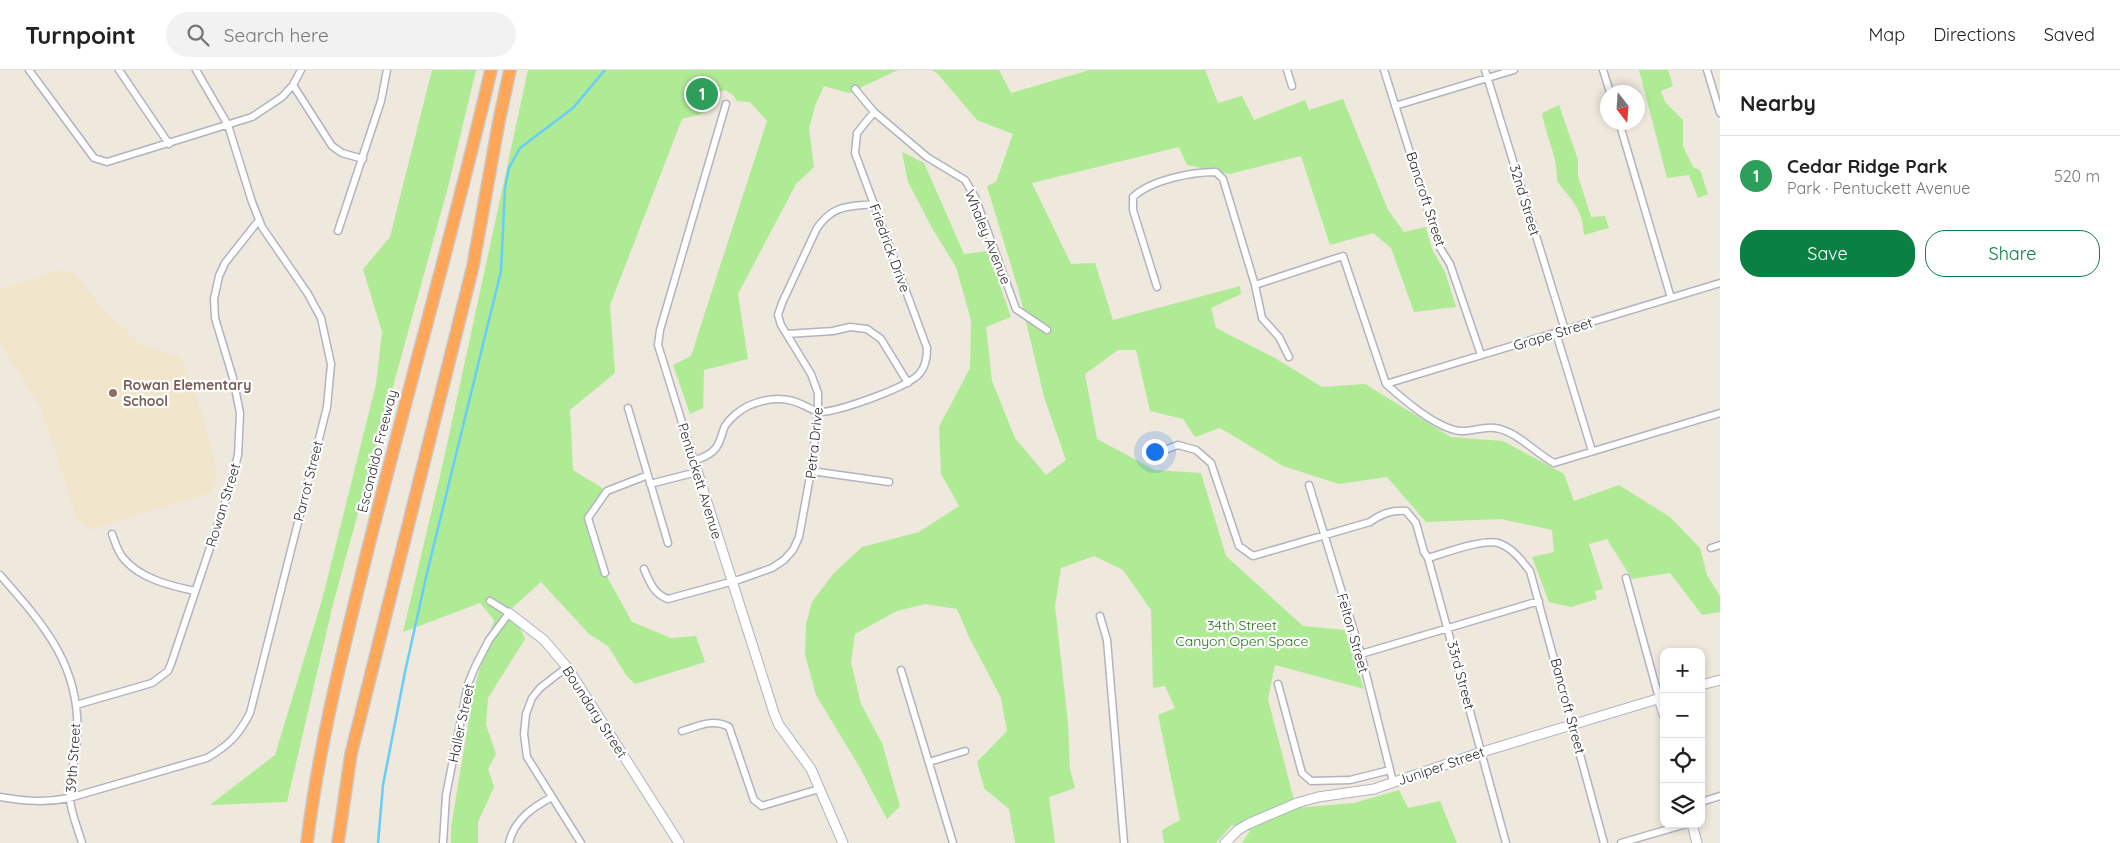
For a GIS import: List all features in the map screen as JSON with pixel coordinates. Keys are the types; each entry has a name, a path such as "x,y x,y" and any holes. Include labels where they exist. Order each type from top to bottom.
{"highway":[{"name":"Escondido Freeway","path":"307,843 318,766 332,694 393,445 478,129 491,70"},
{"path":"338,843 351,754 473,266 510,70"}],"street":[{"path":"29,70 94,158 107,162 252,117 267,109 282,97 293,85 301,70"},
{"path":"118,70 168,144"},
{"name":"Parrot Street","path":"0,797 40,802 69,798 206,758 226,747 240,731 250,713 327,407 331,364 320,318 259,220 228,124 196,70"},
{"path":"338,231 381,101 387,70"},
{"path":"1287,70 1292,86"},
{"name":"Bancroft Street","path":"1384,70 1440,248 1450,264 1481,355"},
{"name":"32nd Street","path":"1485,70 1564,330"},
{"path":"1396,106 1514,70"},
{"path":"1603,70 1608,85"},
{"path":"1707,70 1720,114"},
{"path":"293,85 332,146 342,153 363,159"},
{"name":"Whaley Avenue","path":"855,90 874,112 927,157 965,180 976,197 1016,309 1048,330"},
{"name":"Pentuckett Avenue","path":"726,104 660,330 658,345 774,713 779,725 811,769 843,843"},
{"name":"Friedrick Drive","path":"874,112 860,128 855,141 855,152 927,348 924,366 919,374 908,383"},
{"path":"1621,130 1671,298"},
{"path":"1158,287 1133,210 1133,197 1141,189 1194,172 1216,172 1223,179 1262,318 1279,337 1289,357"},
{"name":"Petra Drive","path":"732,582 772,568 784,560 793,550 802,528 818,412 818,393 811,374 781,324 778,315 782,303 817,228 831,212 842,207 875,204"},
{"name":"Rowan Street","path":"76,706 152,684 168,671 229,491 238,455 240,413 233,378 215,318 214,299 219,276 225,263 259,220"},
{"path":"1254,285 1343,256 1386,384 1447,428 1462,431 1494,428 1510,434 1542,457 1554,462 1720,413"},
{"name":"Grape Street","path":"1386,384 1720,283"},
{"path":"694,461 714,451 719,444 725,426 732,418 746,407 763,400 778,398 793,400 818,412 894,391 908,383 881,339 867,329 850,327 833,331 787,334"},
{"path":"1556,333 1592,451"},
{"path":"628,408 668,542"},
{"path":"1151,455 1178,445 1196,450 1211,463 1239,546 1253,556 1324,535"},
{"path":"811,471 889,482"},
{"path":"650,484 697,472"},
{"path":"605,573 588,518 608,490 648,475"},
{"name":"Felton Street","path":"1309,485 1361,654 1393,782"},
{"name":"33rd Street","path":"1324,535 1370,522 1381,514 1396,511 1406,511 1416,523 1449,628 1506,843"},
{"path":"112,534 123,558 138,571 174,587 195,591"},
{"name":"Bancroft Street","path":"1428,558 1495,542 1501,543 1515,553 1530,570 1604,843"},
{"path":"1711,548 1720,545"},
{"path":"644,570 654,590 660,597 668,600 732,582"},
{"name":"39th Street","path":"0,575 39,619 68,670 76,706 77,738 69,798 82,843"},
{"path":"1626,578 1661,693"},
{"name":"Boundary Street","path":"490,601 544,640 566,667 679,843"},
{"path":"1361,654 1539,601"},
{"name":"Haller Street","path":"443,843 446,796 468,684 489,640 509,613"},
{"path":"1100,616 1107,640 1124,843"},
{"path":"566,667 540,688 532,698 526,714 524,734 527,757 582,843"},
{"path":"901,670 954,843"},
{"path":"1705,684 1720,680"},
{"path":"1278,684 1302,772 1311,781 1350,780 1390,770"},
{"name":"Juniper Street","path":"1224,843 1238,830 1248,824 1297,803 1318,797 1374,789 1482,752 1660,698"},
{"path":"682,731 712,721 729,727 754,800 762,806 819,788"},
{"path":"929,762 965,751"},
{"path":"1705,801 1720,796"},
{"path":"509,843 512,832 524,816 552,797"},
{"path":"1620,843 1672,828"},
{"path":"1693,828 1697,843"}],"shaded area":[{"name":"Rowan Elementary School","path":"59,270 74,272 103,309 139,343 181,357 200,408 216,465 217,480 210,493 90,530 77,519 41,408 0,344 0,289"}],"green space":[{"path":"432,70 476,70 448,187 333,604 287,802 210,805 275,755 322,600 376,384 382,332 363,269 390,237"},
{"path":"528,70 898,70 849,93 824,86 816,103 809,129 814,167 796,184 738,294 748,359 704,370 703,408 690,414 673,365 691,356 767,121 750,102 737,101 733,95 725,90 704,99 701,114 682,119 610,305 615,373 570,410 573,470 607,491 588,518 605,573 632,622 671,638 696,636 705,662 635,684 626,675 608,646 589,634 541,582 511,609 525,639 488,698 486,725 496,754 488,769 494,787 478,822 478,843 451,843 451,827 474,689 494,620 480,603 403,632 443,463"},
{"name":"34th Street Canyon Open Space","path":"931,70 999,70 1011,93 1090,70 1205,70 1218,103 1242,96 1254,120 1305,100 1309,110 1343,99 1388,210 1404,232 1426,227 1432,249 1445,272 1456,307 1414,312 1391,248 1373,233 1330,245 1301,156 1230,174 1187,165 1179,147 1032,183 1071,264 1095,263 1113,320 1240,286 1241,294 1211,308 1216,328 1275,358 1322,387 1365,384 1451,437 1503,441 1564,474 1574,501 1619,485 1670,517 1700,548 1707,575 1720,596 1720,612 1702,615 1670,573 1632,579 1607,539 1589,544 1603,589 1595,591 1597,599 1571,607 1549,602 1532,557 1554,552 1552,530 1501,519 1426,522 1387,477 1339,484 1283,466 1220,428 1195,437 1183,419 1150,411 1136,350 1118,350 1085,374 1097,439 1155,470 1201,473 1226,556 1303,626 1345,630 1364,689 1275,665 1268,699 1296,808 1354,803 1399,790 1408,808 1440,801 1457,843 1242,843 1250,831 1232,825 1216,843 1164,843 1162,830 1180,820 1158,715 1175,708 1165,686 1153,688 1151,610 1123,570 1094,556 1061,568 1055,606 1068,723 1070,769 1075,788 1049,797 1055,843 1015,843 1009,809 984,788 977,762 1007,731 1001,698 969,637 957,609 925,604 897,611 855,634 851,662 861,704 882,743 900,806 887,819 860,768 816,695 805,654 806,624 812,602 834,573 862,547 919,532 959,506 941,474 939,427 970,368 971,320 956,267 932,228 908,182 902,152 924,163 964,254 988,251 1011,317 986,327 992,381 1015,438 1046,475 1066,460 1044,397 1019,292 987,186 996,182 1013,134 977,120 937,73"},
{"path":"1639,70 1668,70 1673,86 1661,91 1665,102 1683,120 1683,146 1693,167 1700,170 1708,194 1698,198 1689,175 1667,178 1645,93 1645,85 1643,85"},
{"path":"1559,105 1578,160 1578,176 1591,217 1605,216 1609,228 1584,235 1579,211 1557,181 1556,164 1542,113"}],"waterway":[{"path":"378,843 383,785 405,672 427,573 501,271 505,188 509,168 520,148 573,108 605,70"}],"place":[{"name":"Cedar Ridge Park","path":"702,94"},
{"name":"Rowan Elementary School","path":"113,393"}]}
